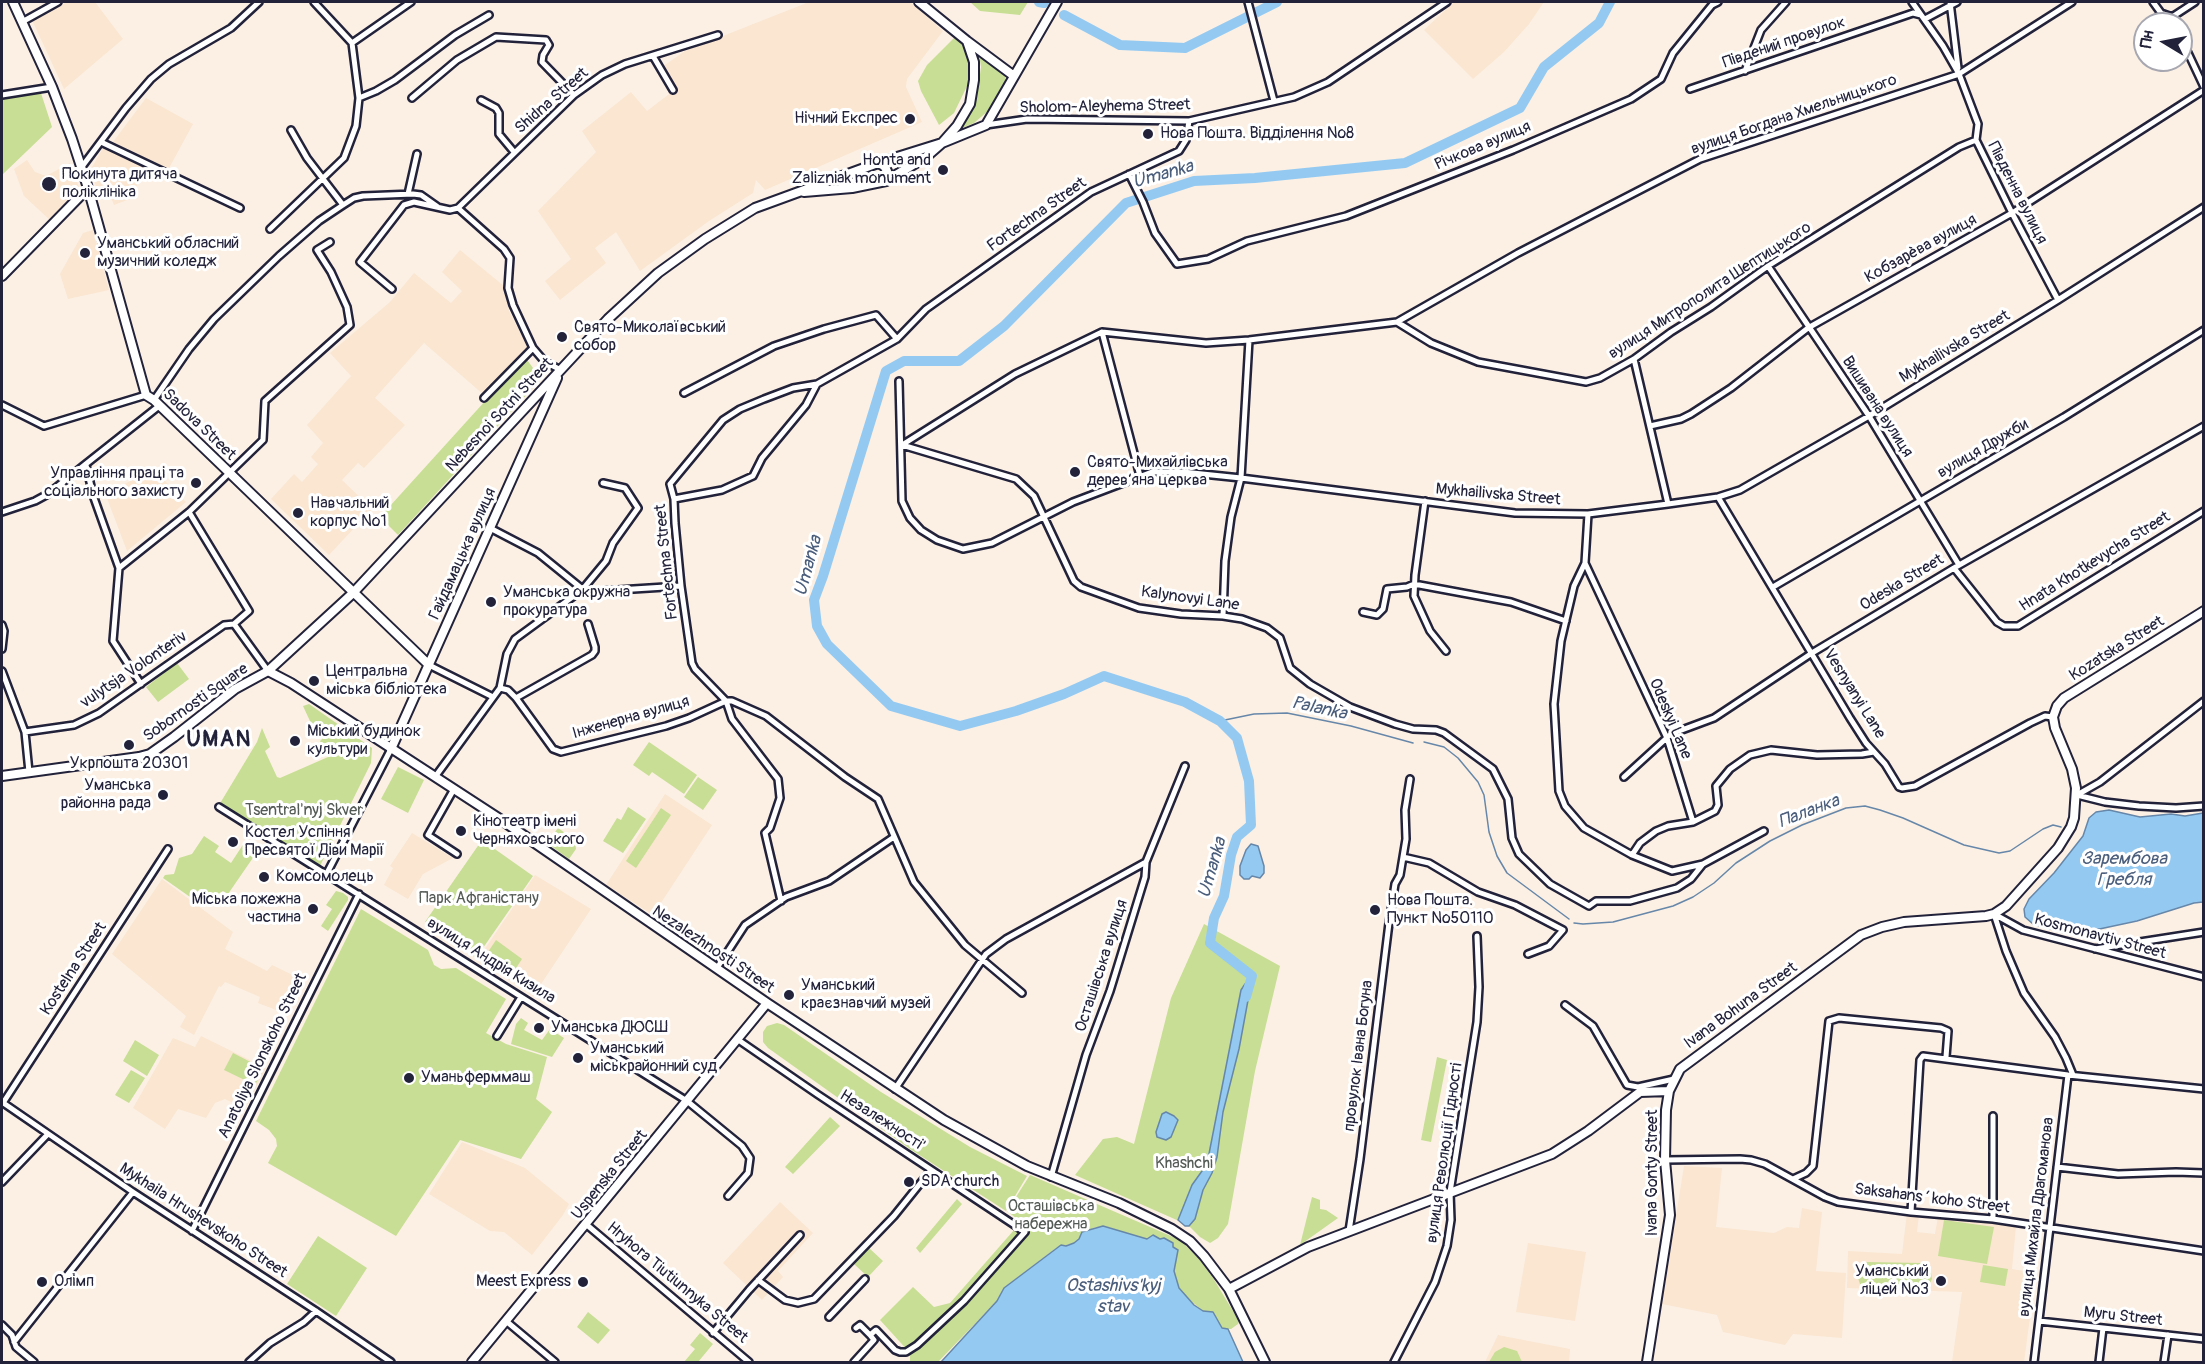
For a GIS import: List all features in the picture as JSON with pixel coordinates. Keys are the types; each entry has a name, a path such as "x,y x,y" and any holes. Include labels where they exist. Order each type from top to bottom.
{"main road":[{"name":"Sadova Street","path":"13,2 52,87 81,168 153,400 429,664"},
{"path":"919,2 967,42 1014,76"},
{"path":"942,143 986,125 1057,2"},
{"path":"796,192 852,188 886,181 926,157 942,143 957,126 970,104 974,62 967,42"},
{"name":"Nebesnoi Sotni Street","path":"268,671 353,593 529,403 631,296 658,273 705,239 747,213 796,192 942,143"},
{"path":"878,163 887,171 886,181"},
{"path":"2,276 88,188"},
{"name":"Гайдамацька вулиця","path":"391,749 561,370"},
{"path":"529,403 543,408"},
{"name":"Kozatska Street","path":"2053,717 2057,706 2064,698 2204,611"},
{"name":"Nezalezhnosti Street","path":"268,671 291,683 454,789 895,1089 972,1137 1051,1177 1119,1203 1172,1229 1190,1241 1229,1289 1265,1362"},
{"name":"Sobornosti Square","path":"2,776 139,757 160,748 235,689 268,671"},
{"path":"1994,914 2006,906 2062,842 2074,818 2077,795 2072,769 2055,728 2053,717"},
{"name":"Ivana Bohuna Street","path":"1669,1091 1674,1079 1686,1063 1861,935 1904,921 1972,918 1994,914"},
{"name":"Uspenska Street","path":"472,1362 587,1225 767,1003"},
{"path":"1229,1289 1308,1247 1552,1154 1588,1131 1640,1092 1669,1091"},
{"name":"Ivana Gonty Street","path":"1647,1362 1669,1222 1665,1160 1666,1110 1669,1091"}],"street":[{"path":"22,22 58,2"},
{"path":"81,168 151,79 169,64 231,28 259,2"},
{"path":"270,229 344,158 356,126 359,98 352,44 314,2"},
{"path":"352,44 411,2"},
{"path":"1248,2 1274,101"},
{"name":"Sholom-Aleyhema Street","path":"986,125 1027,119 1189,121 1294,97 1328,82 1447,2"},
{"name":"Річкова вулиця","path":"1129,174 1155,233 1177,264 1208,259 1246,241 1346,216 1513,150 1631,99 1661,79 1673,53 1712,5 1718,2"},
{"path":"1745,70 1761,30 1786,2"},
{"name":"Південна вулиця","path":"1912,2 1959,74 1978,124 1976,140 2058,300"},
{"name":"Південий провулок","path":"1690,89 1913,14 1923,17 1957,2"},
{"name":"вулиця Богдана Хмельницького","path":"1397,322 1518,253 1700,159 1959,74 2072,2"},
{"path":"2180,12 2195,2"},
{"path":"1950,4 1959,74"},
{"path":"359,98 395,80 455,35 489,15"},
{"name":"Shidna Street","path":"458,208 574,95 610,70 718,34"},
{"path":"412,98 457,60 496,37 546,40 549,45 542,62 574,95"},
{"path":"653,56 673,90"},
{"path":"2193,64 2204,88"},
{"path":"2,95 52,87"},
{"name":"Кобзарèва вулиця","path":"1650,426 1681,419 1691,414 1731,388 1808,328 2012,213 2204,88"},
{"path":"481,100 496,108 499,113 499,134 514,152"},
{"name":"Fortechna Street","path":"1022,993 965,945 914,882 878,799 845,777 766,716 732,701 726,701 695,669 692,663 681,586 674,499 670,484 723,420 740,409 764,399 793,388 817,384 897,339 926,309 1091,192 1179,151 1186,140 1189,121"},
{"path":"291,130 306,158 343,205"},
{"name":"вулиця Митрополита Шептицького","path":"1397,322 1431,344 1478,362 1586,382 1600,378 1634,359 1768,266 1959,147 1976,140"},
{"path":"102,142 240,208"},
{"path":"408,194 417,154"},
{"path":"2,512 42,498 86,465 153,400 189,349 214,319 279,256 320,221 354,198 363,196 421,195 438,207"},
{"path":"392,289 360,262 404,205 414,202 450,210 458,208 504,249 510,258 508,288 513,305 533,348 545,362 561,370"},
{"name":"Mykhailivska Street","path":"899,381 902,445 900,483 903,501 910,518 921,530 937,540 963,549 992,543 1073,502 1152,472 1241,478 1515,513 1588,514 1668,504 1718,497 1740,489 1869,416 2204,207"},
{"path":"119,567 189,512 263,440 264,406 268,398 350,325 347,306 328,266 317,250 330,242"},
{"name":"Вишивана вулиця","path":"1768,266 1869,416 1957,566"},
{"path":"684,393 774,346 876,315 897,339"},
{"path":"902,445 1015,374 1102,332 1206,343 1397,322"},
{"name":"вулиця Дружби","path":"1773,587 2064,417 2204,330"},
{"path":"1102,332 1140,476"},
{"path":"1223,616 1225,561 1231,517 1241,478 1249,340"},
{"path":"484,398 533,348"},
{"path":"1634,359 1668,504"},
{"path":"674,499 722,490 753,476 762,458 806,405 817,384"},
{"path":"2,405 44,426 153,400"},
{"name":"Odeska Street","path":"1624,777 1667,738 1714,718 1812,653 1957,566 2204,426"},
{"name":"Kalynovyi Lane","path":"902,445 1016,479 1034,496 1074,581 1081,587 1139,608 1162,613 1223,616 1242,619 1267,628 1280,638 1290,668 1340,701 1395,724 1444,733 1493,769 1508,799 1512,838 1519,854 1550,884 1589,906 1596,901 1630,901 1664,892 1686,883 1703,864"},
{"path":"86,465 93,495 119,567 113,642 141,684"},
{"path":"435,777 500,688 507,654 515,639 582,590 606,561 613,543 638,508 626,488 603,483"},
{"name":"Vesnyanyi Lane","path":"1718,497 1850,718 1899,787 1905,788 1921,783 2030,723 2045,716 2053,717"},
{"path":"1425,501 1414,596 1430,631 1446,651"},
{"name":"Hnata Khotkevycha Street","path":"1957,566 1997,622 2012,627 2204,511"},
{"name":"vulytsja Volonteriv","path":"25,732 82,722 141,684 224,625 234,624 249,611 189,512"},
{"path":"1588,514 1585,563 1574,586 1561,642 1554,704 1559,791 1565,806 1584,828 1632,855 1672,871 1703,864 1764,831"},
{"path":"490,528 537,553 586,592 681,586"},
{"name":"Odeskyi Lane","path":"1585,563 1667,738 1693,822"},
{"path":"1363,612 1377,615 1381,613 1387,589 1414,584 1511,602 1566,621"},
{"path":"234,624 268,671"},
{"path":"516,698 592,655 595,647 588,624"},
{"path":"2,626 4,631 2,649"},
{"path":"429,664 493,697"},
{"path":"2,671 25,732 29,772"},
{"name":"Інженерна вулиця","path":"500,688 508,690 516,698 553,748 561,752 666,726 726,701"},
{"path":"726,701 732,719 778,779 780,798 770,828 765,833 781,901"},
{"path":"2077,795 2100,782 2204,701"},
{"path":"326,875 391,749"},
{"path":"1632,855 1640,843 1656,831 1668,826 1693,822 1715,812 1718,805 1716,786 1730,769 1749,755 1775,750 1817,755 1874,752"},
{"name":"Осташівська вулиця","path":"1051,1177 1086,1055 1110,991 1145,877 1146,862 1185,766"},
{"name":"провулок Івана Богуна","path":"1349,1231 1395,884 1400,875 1406,839 1405,810 1410,779"},
{"path":"454,789 428,835 457,854"},
{"path":"2077,795 2105,802 2139,806 2204,806"},
{"name":"вулиця Андрія Кизила","path":"219,807 687,1101 742,1146 750,1158 747,1173 728,1196"},
{"path":"717,968 745,925 781,901 829,881 894,837"},
{"name":"Kostelna Street","path":"2,1102 168,849"},
{"path":"1403,857 1429,863 1479,892 1515,905 1563,930 1550,946 1528,954"},
{"path":"895,1089 981,959 1006,939 1146,862"},
{"name":"Anatoliya Slonskoho Street","path":"192,1231 359,894"},
{"path":"1994,914 2006,951 2025,993 2055,1037 2066,1058 2070,1075"},
{"name":"Kosmonavtiv Street","path":"1994,914 2022,930 2204,977"},
{"path":"2092,949 2204,932"},
{"name":"вулиця Революції Гідності","path":"1394,1362 1435,1282 1443,1262 1449,1235 1450,1192 1477,1022 1479,987 1477,936"},
{"path":"497,1036 521,997"},
{"path":"1565,1005 1593,1026 1627,1085 1638,1087 1674,1079"},
{"path":"1793,1179 1806,1173 1813,1166 1829,1021 1839,1018 1941,1028 1948,1031 1946,1058"},
{"name":"Незалежності'","path":"737,1039 1025,1232 964,1301 917,1345 906,1352 900,1352 895,1350 876,1330 870,1335"},
{"path":"1911,1212 1920,1060 1923,1056 2204,1089"},
{"name":"вулиця Михайла Драгоманова","path":"2034,1362 2070,1075"},
{"name":"Mykhaila Hrushevskoho Street","path":"2,1102 133,1192 391,1362"},
{"path":"1993,1116 1993,1219"},
{"path":"2,1182 48,1134"},
{"name":"Saksahansʹkoho Street","path":"1665,1160 1740,1159 1765,1164 1838,1202 1911,1212 1993,1219 2204,1251"},
{"path":"2057,1167 2118,1174 2204,1173"},
{"path":"758,1280 785,1300 798,1303 814,1299 894,1216 931,1170"},
{"path":"14,1342 133,1192"},
{"name":"Hryhora Tiutiunnyka Street","path":"587,1225 749,1362"},
{"path":"713,1333 800,1235"},
{"path":"829,1317 865,1280"},
{"path":"249,1362 270,1343 304,1322 316,1311"},
{"name":"Myru Street","path":"2039,1321 2204,1339"},
{"path":"506,1322 555,1362"},
{"path":"854,1362 874,1340 860,1324 856,1328"},
{"path":"2,1325 12,1335 16,1347 34,1362"},
{"path":"2098,1362 2103,1328"},
{"path":"2164,1362 2168,1335"}],"shaded area":[{"path":"67,2 95,2 123,39 64,89 32,20"},
{"path":"809,2 910,2 943,31 907,79 906,87 922,122 765,190 756,180 753,193 709,221 640,271 616,232 595,248 606,263 560,300 545,281 571,259 538,211 596,152 582,131 631,92 647,111 677,88 662,67 685,51"},
{"path":"1454,2 1544,2 1529,24 1504,52 1473,79 1424,30"},
{"path":"146,98 193,124 168,170 113,142"},
{"path":"104,146 146,167 130,199 114,205 110,195 99,197 91,169"},
{"name":"Покинута дитяча поліклініка","path":"27,160 35,172 46,176 70,163 81,192 51,221 24,196 14,169"},
{"name":"Уманський обласний музичний коледж","path":"93,230 109,290 68,299 60,274 83,233"},
{"path":"460,250 504,286 509,311 529,350 484,395 424,343 375,398 405,425 364,468 358,463 342,480 372,509 329,555 271,499 294,474 302,482 318,464 311,457 323,443 307,425 351,376 330,353 390,302 414,273 451,303 462,291 442,272"},
{"path":"154,470 186,502 127,551 105,493"},
{"path":"665,794 712,825 653,915 606,885"},
{"path":"412,833 453,858 423,874 408,899 384,885 393,868 390,866"},
{"path":"535,875 591,909 533,996 478,959"},
{"path":"162,879 233,932 225,949 267,971 272,965 305,981 289,1015 258,1003 260,997 225,982 221,987 219,986 194,1035 180,1027 186,1016 112,954"},
{"path":"201,1036 266,1068 245,1109 225,1099 215,1103 206,1118 178,1109 165,1129 133,1108 173,1038 195,1047"},
{"path":"462,1142 525,1168 569,1204 532,1255 504,1232 490,1231 429,1194"},
{"path":"1684,1166 1722,1168 1716,1227 1774,1233 1787,1227 1799,1228 1802,1208 1822,1212 1816,1271 1846,1273 1842,1338 1793,1334 1785,1345 1723,1332 1717,1315 1662,1304"},
{"path":"780,1202 813,1233 778,1271 783,1277 762,1300 723,1263"},
{"name":"Уманський ліцей №3","path":"1907,1213 1919,1215 1917,1232 1935,1234 1938,1217 2016,1226 2012,1269 2036,1273 2024,1362 1952,1362 1962,1292 1847,1288 1848,1251 1902,1254"},
{"path":"1528,1243 1586,1252 1575,1321 1516,1312"},
{"path":"1498,1335 1570,1349 1569,1362 1485,1362"}],"green space":[{"path":"970,2 1028,2 1020,15 980,11"},
{"path":"955,37 963,45 970,62 969,82 954,113 939,125 918,81 927,65"},
{"path":"979,53 1004,72 1006,82 988,111 974,123 960,129 969,113 979,82 981,67"},
{"path":"40,90 52,127 2,175 2,97"},
{"path":"525,357 541,379 398,535 380,517"},
{"path":"177,663 189,679 158,702 146,687"},
{"name":"Tsentral'nyj Skver","path":"309,704 372,748 371,763 319,868 219,805 257,742 262,728 270,747 265,751 277,777 280,778 328,757 320,741 323,738 320,733 316,734 303,706"},
{"path":"649,742 697,775 684,794 652,772 649,776 633,765"},
{"path":"398,767 424,780 408,813 381,799"},
{"path":"698,777 717,790 703,810 684,797"},
{"path":"628,807 646,819 623,853 603,841 617,818 621,820"},
{"path":"661,808 671,815 636,868 626,861"},
{"path":"558,828 575,843 576,849 569,859 547,843"},
{"path":"204,836 219,846 215,852 231,863 246,840 259,849 228,894 223,891 210,899 213,903 200,904 163,878 165,875 174,874 179,858 192,854"},
{"name":"Парк Афганістану","path":"482,840 533,876 476,958 425,922"},
{"path":"336,891 343,893 348,900 328,931 321,926 332,909 326,905"},
{"name":"Уманьферммаш","path":"361,909 428,950 434,965 441,969 456,968 506,999 486,1033 506,1044 547,1057 536,1099 552,1112 521,1159 460,1140 396,1236 268,1163 277,1146 276,1139 269,1130 256,1121"},
{"name":"Khashchi","path":"1204,924 1280,966 1255,1071 1228,1224 1218,1238 1210,1243 1188,1225 1075,1175 1103,1139 1117,1137 1134,1144 1171,998"},
{"path":"496,940 522,959 514,971 519,974 515,980 484,958"},
{"path":"521,1018 528,1023 524,1030 542,1040 550,1029 564,1038 552,1057 511,1044 516,1024"},
{"path":"777,1023 784,1025 881,1092 970,1147 1027,1176 1006,1211 910,1149 768,1048 763,1042 763,1032 767,1026"},
{"path":"135,1040 159,1055 147,1076 123,1061"},
{"path":"233,1053 264,1069 255,1085 224,1070"},
{"path":"1437,1057 1447,1060 1431,1142 1421,1140"},
{"path":"131,1070 145,1078 129,1103 115,1095"},
{"path":"830,1117 840,1126 793,1174 785,1167"},
{"name":"Осташівська набережна","path":"1030,1175 1180,1240 1200,1260 1213,1278 1239,1321 1238,1324 1231,1329 1222,1329 1213,1312 1203,1311 1185,1296 1179,1288 1174,1271 1178,1250 1153,1235 1147,1239 1104,1226 1093,1228 1074,1243 1056,1248 1004,1288 997,1301 938,1362 910,1362 910,1353 880,1320 913,1287 934,1307 950,1303 1021,1222 1007,1211"},
{"path":"1312,1197 1320,1200 1320,1209 1338,1218 1300,1245"},
{"path":"957,1199 962,1204 920,1253 916,1248"},
{"path":"1944,1220 1994,1227 1987,1264 1938,1256"},
{"path":"318,1236 367,1268 336,1316 287,1284"},
{"path":"869,1248 883,1261 868,1277 854,1264"},
{"path":"1866,1262 1922,1263 1930,1267 1932,1279 1929,1285 1921,1289 1867,1288 1860,1284 1857,1275 1859,1268"},
{"path":"1983,1265 2008,1269 2005,1286 1980,1282"},
{"path":"588,1312 610,1330 598,1344 577,1327"},
{"path":"700,1333 713,1344 698,1362 684,1362 695,1349 690,1345"},
{"path":"1504,1347 1517,1351 1522,1362 1489,1362 1495,1352"}],"water":[{"name":"Зарембова Гребля","path":"2109,810 2140,817 2171,814 2185,816 2203,813 2203,902 2137,921 2090,931 2064,933 2033,924 2025,917 2024,909 2029,899 2054,873 2083,836 2089,818 2096,812"},
{"path":"1251,844 1258,846 1264,873 1260,878 1252,876 1244,879 1240,875 1240,866"},
{"path":"1245,984 1251,984 1239,1049 1223,1112 1217,1157 1203,1190 1195,1219 1189,1226 1185,1226 1178,1220 1192,1185 1207,1164 1241,990"},
{"path":"1166,1112 1178,1120 1171,1137 1166,1140 1157,1137 1156,1132 1162,1114"},
{"name":"Ostashivs'kyj stav","path":"1103,1226 1147,1239 1153,1235 1173,1243 1173,1247 1178,1250 1174,1271 1179,1288 1194,1305 1203,1311 1213,1312 1222,1328 1228,1329 1243,1362 941,1362 997,1301 1004,1288 1061,1245 1074,1243 1082,1232"}],"waterway":[{"name":"Umanka","path":"1039,2 1044,3"},
{"name":"Umanka","path":"1064,15 1120,45 1185,48 1277,2"},
{"name":"Umanka","path":"1246,997 1252,976 1210,943 1214,918 1224,896 1231,855 1237,837 1251,825 1249,781 1237,738 1220,721 1185,702 1104,676 1064,694 1016,711 960,726 891,706 827,644 817,626 814,600 886,371 904,361 959,361 1004,326 1126,203 1194,181 1255,178 1405,163 1520,108 1544,67 1599,23 1610,2"},
{"name":"Palanka","path":"1220,721 1254,714 1287,713 1351,726 1413,743"},
{"name":"Паланка","path":"1424,742 1444,747 1458,758 1478,782 1484,795 1489,832 1497,856 1507,873 1569,919"},
{"name":"Паланка","path":"1574,923 1613,922 1673,906 1693,897 1714,883 1736,863 1770,841 1802,825 1846,808 1865,806 1880,810 1964,845 1999,853 2010,851 2043,829 2053,825 2061,827"}],"place":[{"name":"Нічний Експрес","path":"910,119"},
{"name":"Нова Пошта. Відділення №8","path":"1148,134"},
{"name":"Honta and Zalizniak monument","path":"943,170"},
{"name":"Покинута дитяча поліклініка","path":"49,184"},
{"name":"Уманський обласний музичний коледж","path":"85,253"},
{"name":"Свято-Миколаївський собор","path":"562,337"},
{"name":"Свято-Михайлівська деревʼяна церква","path":"1075,472"},
{"name":"Управління праці та соціального захисту","path":"196,483"},
{"name":"Навчальний корпус №1","path":"298,513"},
{"name":"Уманська окружна прокуратура","path":"491,602"},
{"name":"Центральна міська бібліотека","path":"314,681"},
{"name":"Міський будинок культури","path":"295,741"},
{"name":"Укрпошта 20301","path":"129,745"},
{"name":"Уманська районна рада","path":"163,795"},
{"name":"Кінотеатр імені Черняховського","path":"461,831"},
{"name":"Костел Успіння Пресвятої Діви Марії","path":"233,842"},
{"name":"Комсомолець","path":"264,877"},
{"name":"Міська пожежна частина","path":"313,909"},
{"name":"Нова Пошта. Пункт №50110","path":"1375,910"},
{"name":"Уманський краєзнавчий музей","path":"789,995"},
{"name":"Уманська ДЮСШ","path":"539,1028"},
{"name":"Уманський міськрайонний суд","path":"578,1058"},
{"name":"Уманьферммаш","path":"409,1078"},
{"name":"SDA church","path":"909,1182"},
{"name":"Уманський ліцей №3","path":"1941,1281"},
{"name":"Олімп","path":"42,1282"},
{"name":"Meest Express","path":"583,1282"}],"district":[{"name":"UMAN","path":"219,740"}]}
